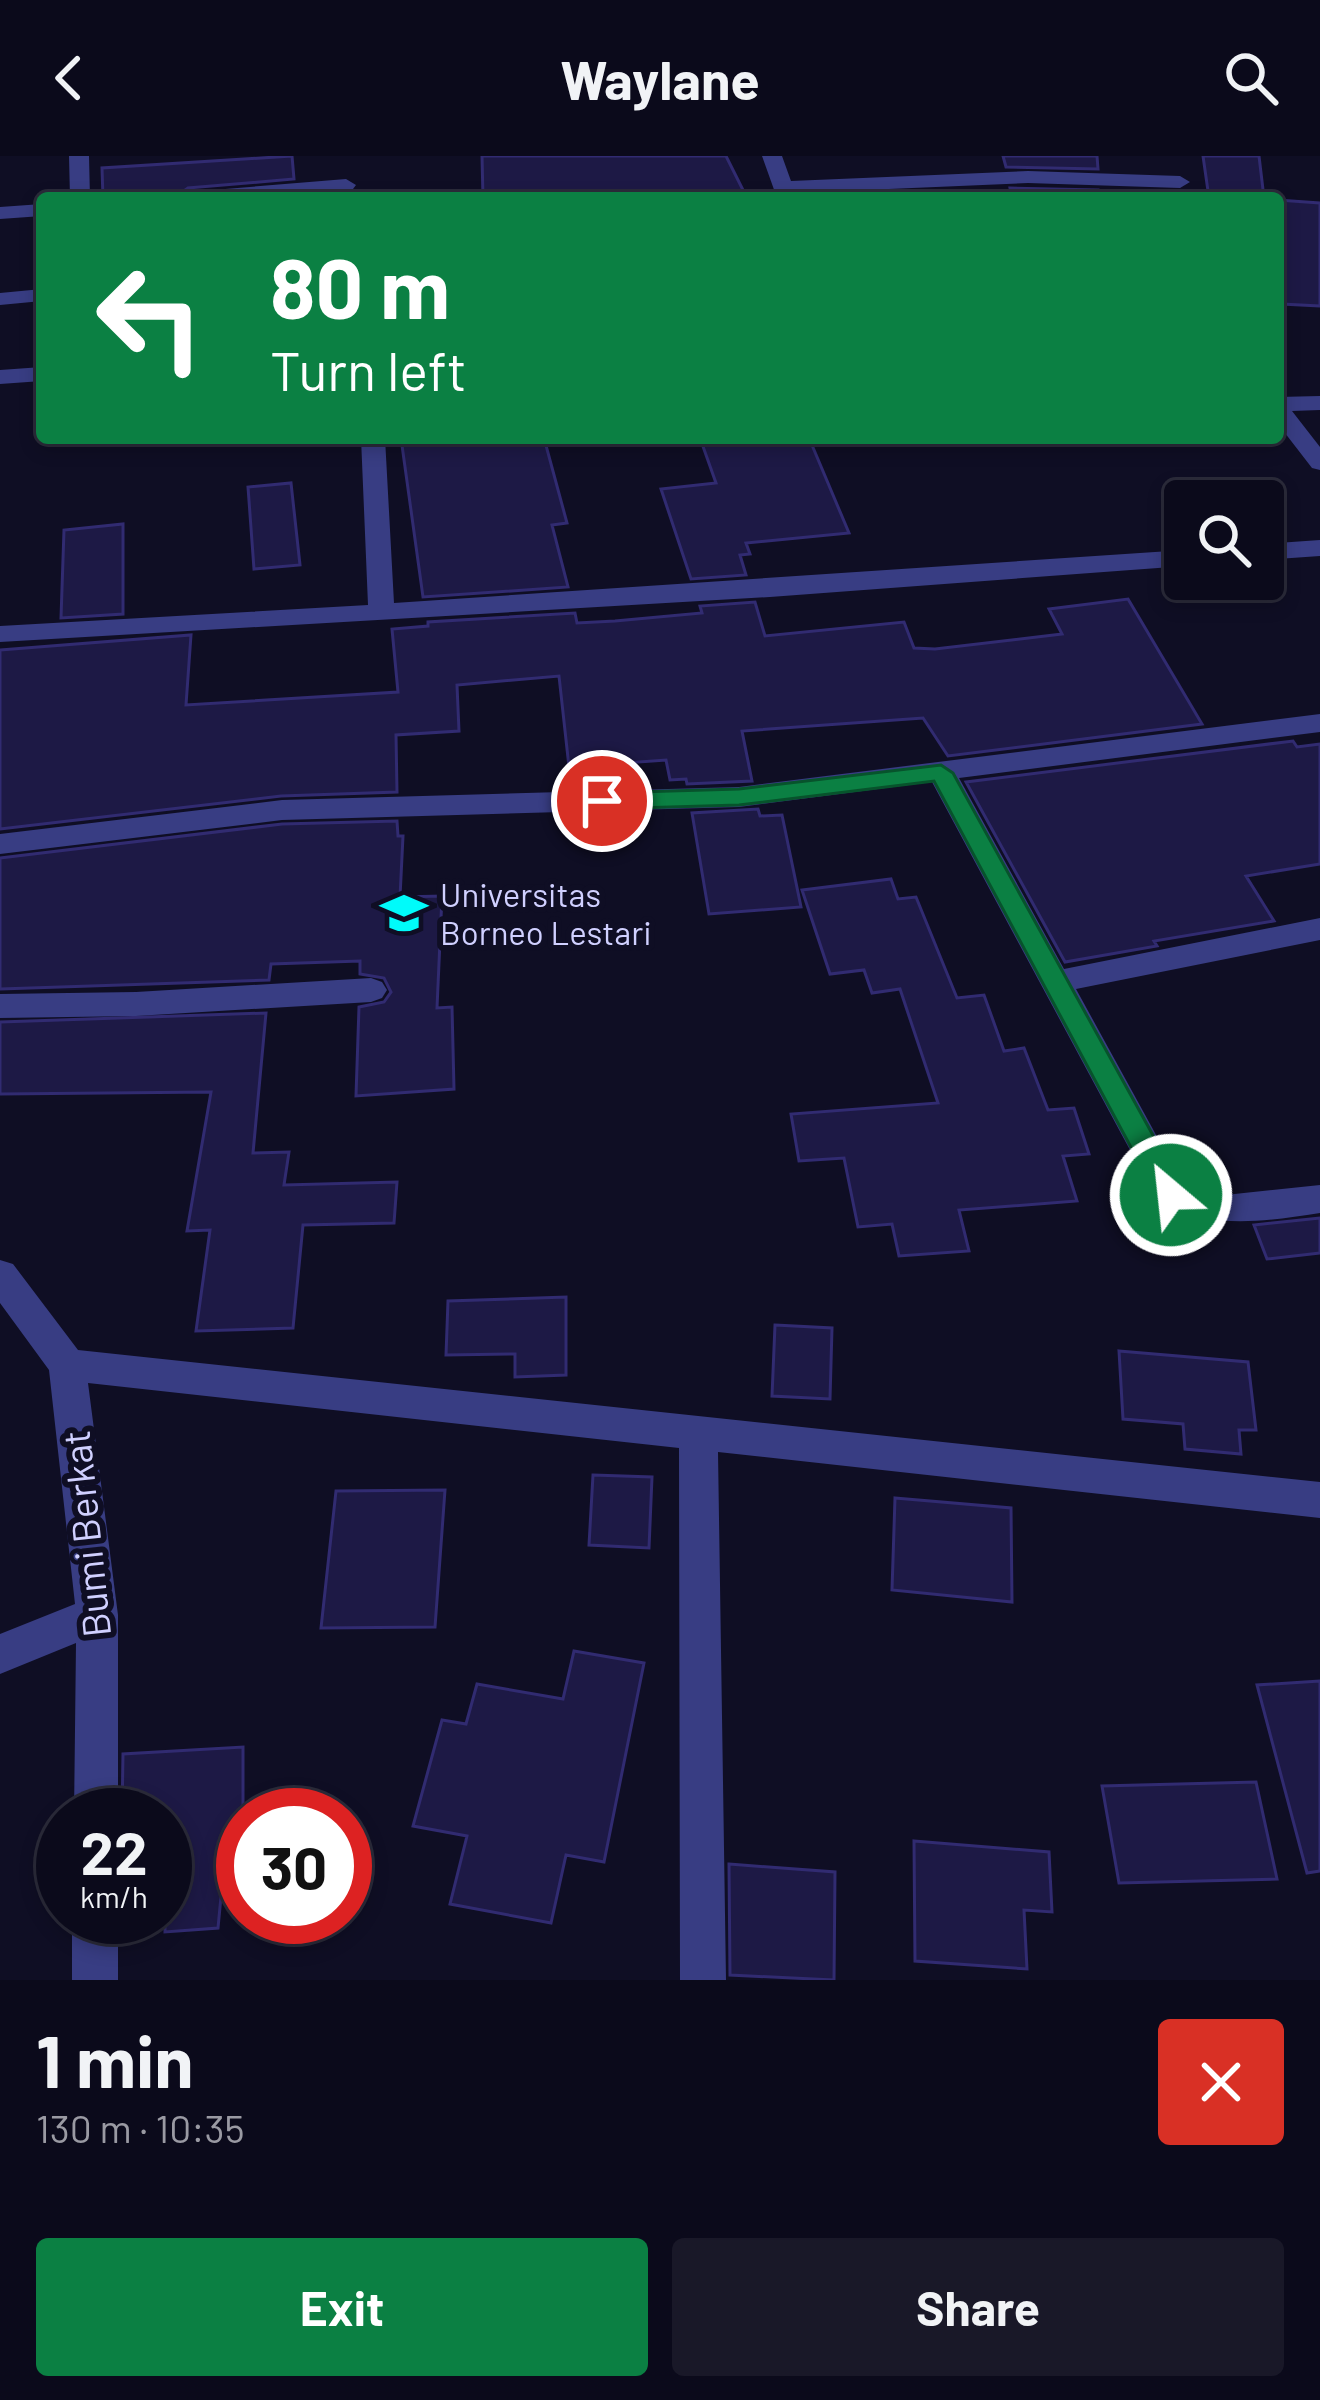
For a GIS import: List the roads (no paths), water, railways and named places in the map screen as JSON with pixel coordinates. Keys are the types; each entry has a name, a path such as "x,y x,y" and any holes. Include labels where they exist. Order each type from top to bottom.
{"street":[{"path":"79,156 80,192"},
{"path":"340,156 347,191"},
{"path":"772,156 785,192"},
{"path":"928,156 949,190"},
{"path":"840,192 949,190 1025,167 1181,190 1180,156"},
{"path":"0,213 36,210"},
{"path":"0,299 36,296"},
{"path":"0,377 36,374"},
{"path":"1284,406 1320,403"},
{"path":"1284,414 1320,463"},
{"path":"374,444 381,611"},
{"path":"1284,551 1320,548"},
{"path":"0,634 1164,559"},
{"path":"0,844 282,810 739,797 1320,723"},
{"path":"941,773 1171,1195 1194,1207 1229,1210 1320,1198"},
{"path":"1056,982 1320,929"},
{"path":"0,1006 371,990"},
{"name":"Bumi Berkat","path":"0,1275 67,1365 98,1615 96,1788"},
{"path":"67,1365 1320,1499"},
{"path":"698,1434 703,1980"},
{"path":"0,1654 98,1615"},
{"path":"95,1944 95,1980"}],"place":[{"name":"Universitas Borneo Lestari","path":"404,913"}]}
